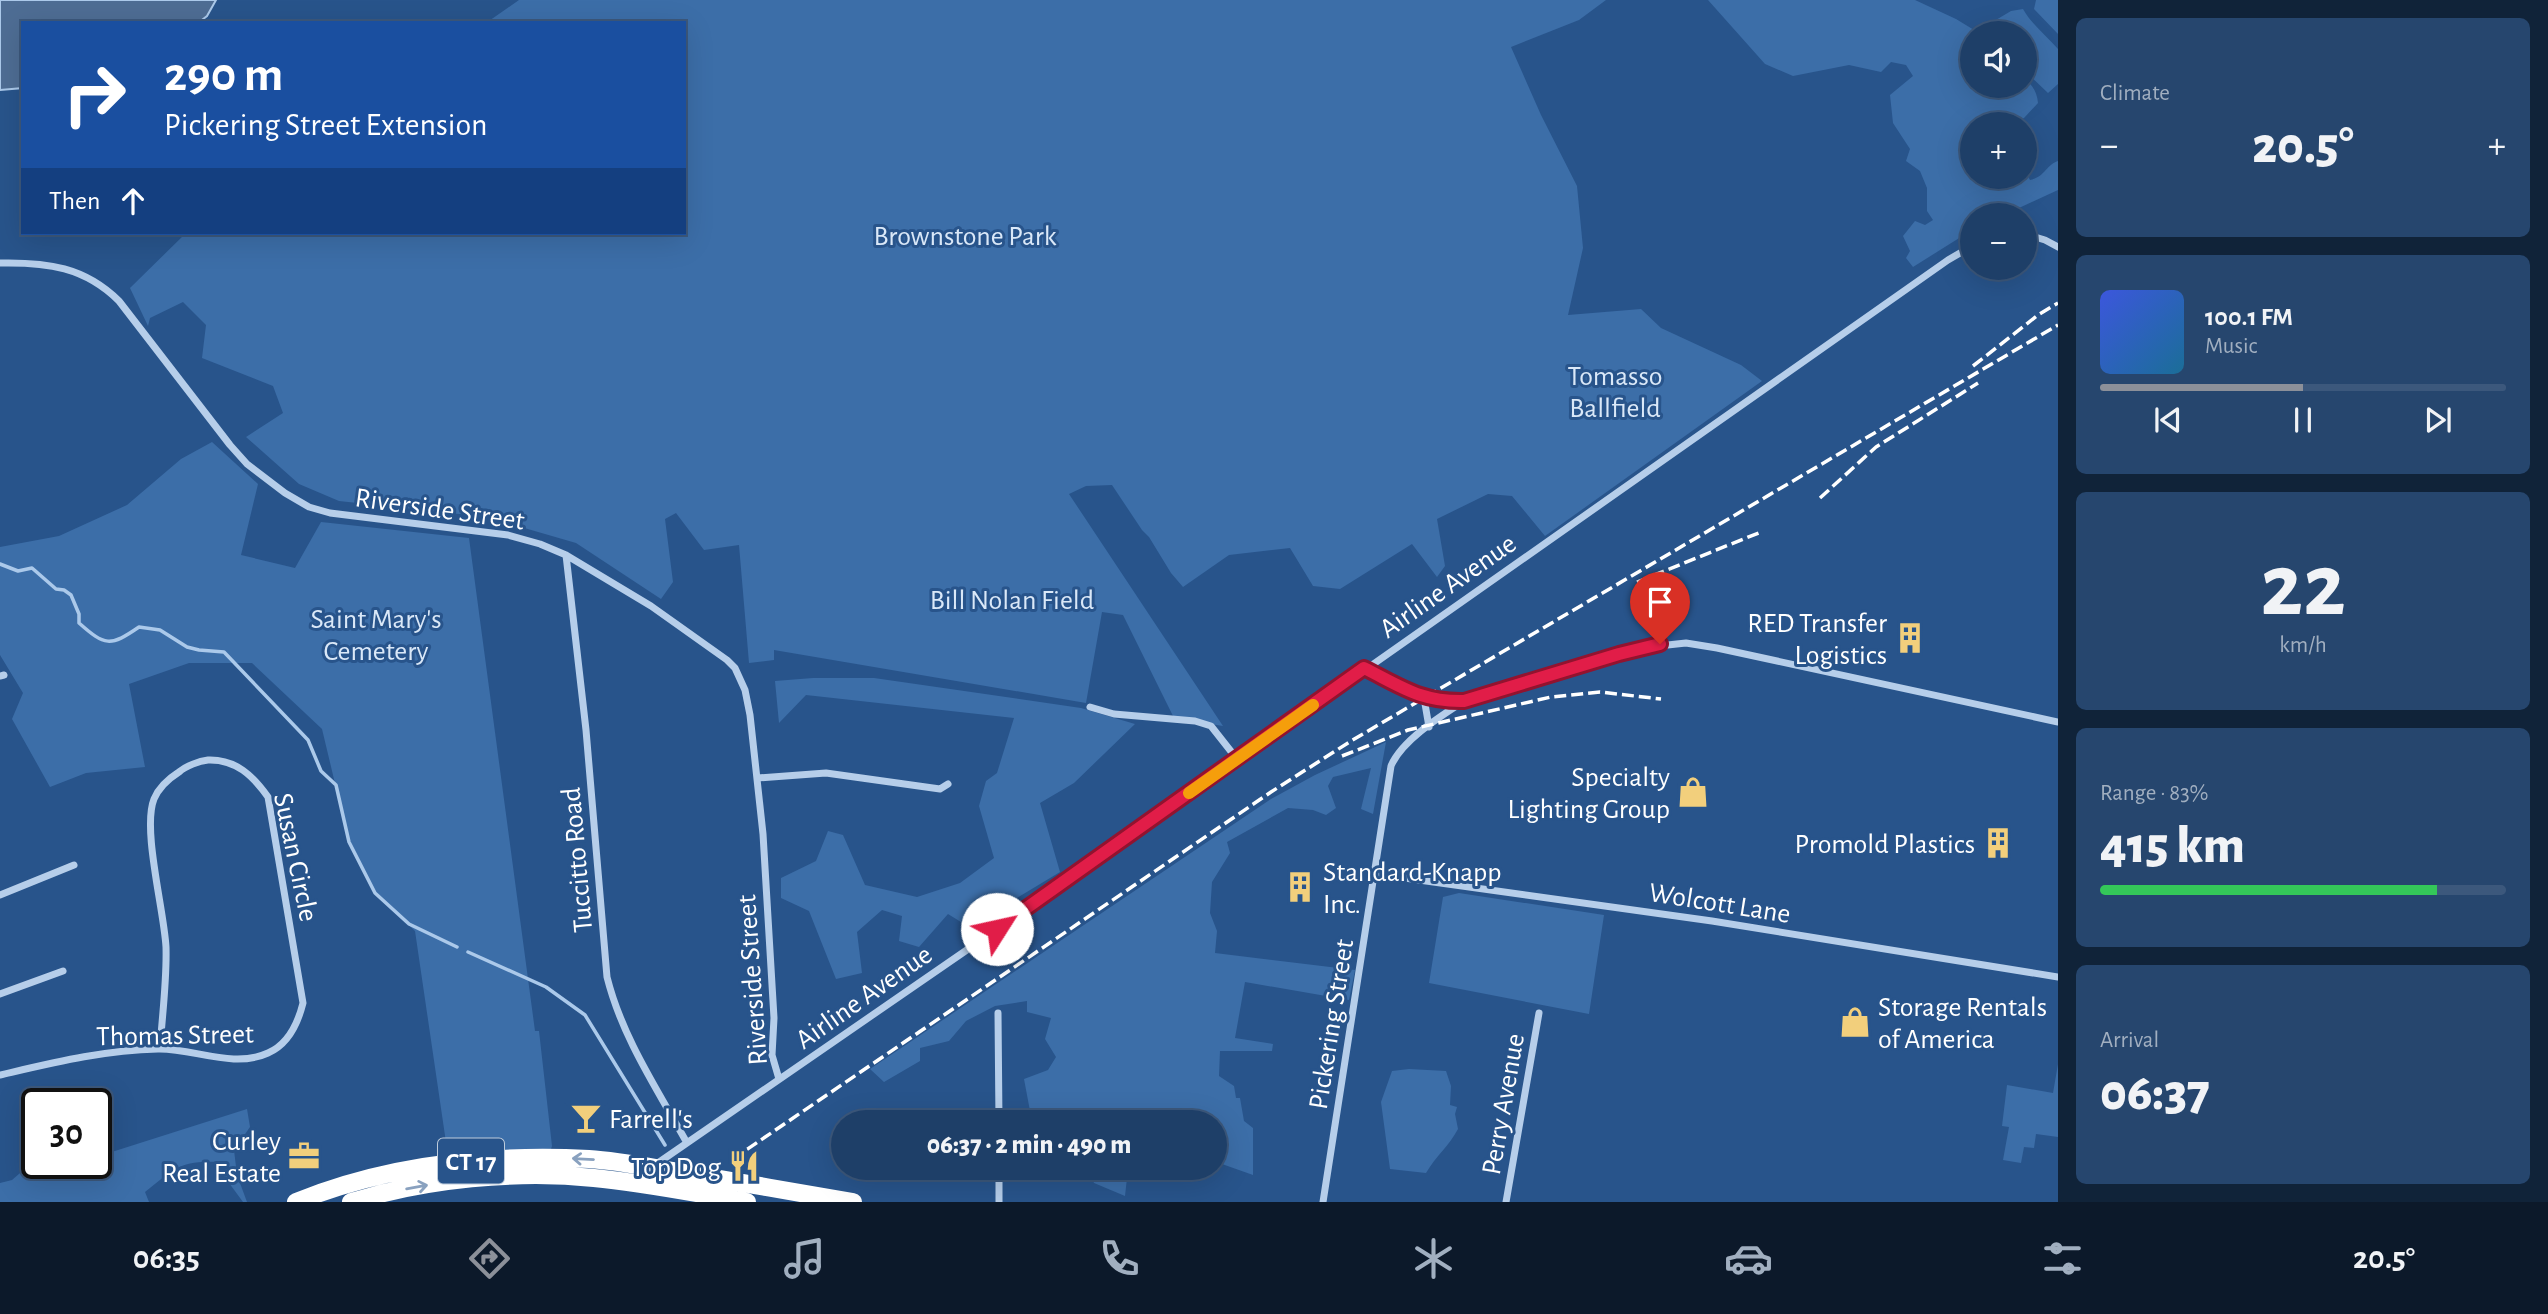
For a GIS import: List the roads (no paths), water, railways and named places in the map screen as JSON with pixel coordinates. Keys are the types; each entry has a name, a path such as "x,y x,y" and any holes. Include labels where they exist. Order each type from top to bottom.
{"highway":[{"name":"CT 17","path":"296,1202 378,1176 414,1168 457,1162 541,1158 592,1160 747,1202"},
{"name":"CT 17","path":"351,1202 417,1186 541,1176 650,1176 853,1202"}],"street":[{"path":"2037,237 2058,247"},
{"name":"Airline Avenue","path":"650,1176 687,1143 974,945 1364,668 1960,253"},
{"name":"Riverside Street","path":"0,263 24,262 55,267 86,276 103,285 247,464 309,507 362,518 508,535 540,544 566,555 661,613 710,646 735,668 748,703 763,834 773,1005 772,1055 779,1079"},
{"name":"Tuccitto Road","path":"566,555 586,730 607,977 615,1010 626,1033 687,1143"},
{"name":"Pickering Street","path":"1322,1202 1391,766 1402,747 1464,701 1640,648 1686,643 2058,722"},
{"path":"1364,668 1424,698 1464,701"},
{"path":"1424,698 1429,727"},
{"path":"1090,707 1114,714 1195,721 1211,726 1237,759"},
{"name":"Susan Circle","path":"159,1049 166,950 150,815 154,799 165,782 185,767 207,760 232,763 255,778 268,797 303,1003 298,1023 286,1040 268,1054"},
{"path":"757,778 826,773 935,789 944,788 948,784"},
{"path":"0,895 74,865"},
{"name":"Wolcott Lane","path":"1376,874 1712,922 2058,977"},
{"path":"0,994 63,971"},
{"path":"998,1013 999,1110"},
{"name":"Perry Avenue","path":"1506,1202 1539,1013"},
{"name":"Thomas Street","path":"0,1074 83,1056 159,1049 240,1060 268,1054"},
{"path":"999,1180 999,1202"}],"waterway":[{"path":"0,564 18,571 32,568 56,589 71,595 79,614 79,623 102,640 114,641 139,627 160,630 187,647 224,652 308,740 321,771 336,785 349,842 375,893 409,924 457,947"},
{"path":"468,952 546,987 585,1015 665,1145"}],"railway":[{"path":"1973,366 2038,315 2058,303"},
{"path":"733,1159 1271,792 1351,741 2058,325"},
{"path":"1820,498 1876,447 1978,383"},
{"path":"1637,582 1761,532"},
{"path":"1342,756 1408,730 1551,697 1600,692 1661,699"}],"place":[{"name":"RED Transfer Logistics","path":"1910,638"},
{"name":"Specialty Lighting Group","path":"1693,792"},
{"name":"Promold Plastics","path":"1998,843"},
{"name":"Standard-Knapp Inc.","path":"1300,887"},
{"name":"Storage Rentals of America","path":"1855,1022"},
{"name":"Farrell's","path":"586,1118"},
{"name":"Curley Real Estate","path":"304,1156"},
{"name":"Top Dog","path":"744,1166"}],"park label":[{"name":"Brownstone Park","path":"965,235"},
{"name":"Tomasso Ballfield","path":"1615,391"},
{"name":"Bill Nolan Field","path":"1012,599"},
{"name":"Saint Mary's Cemetery","path":"376,634"}]}
